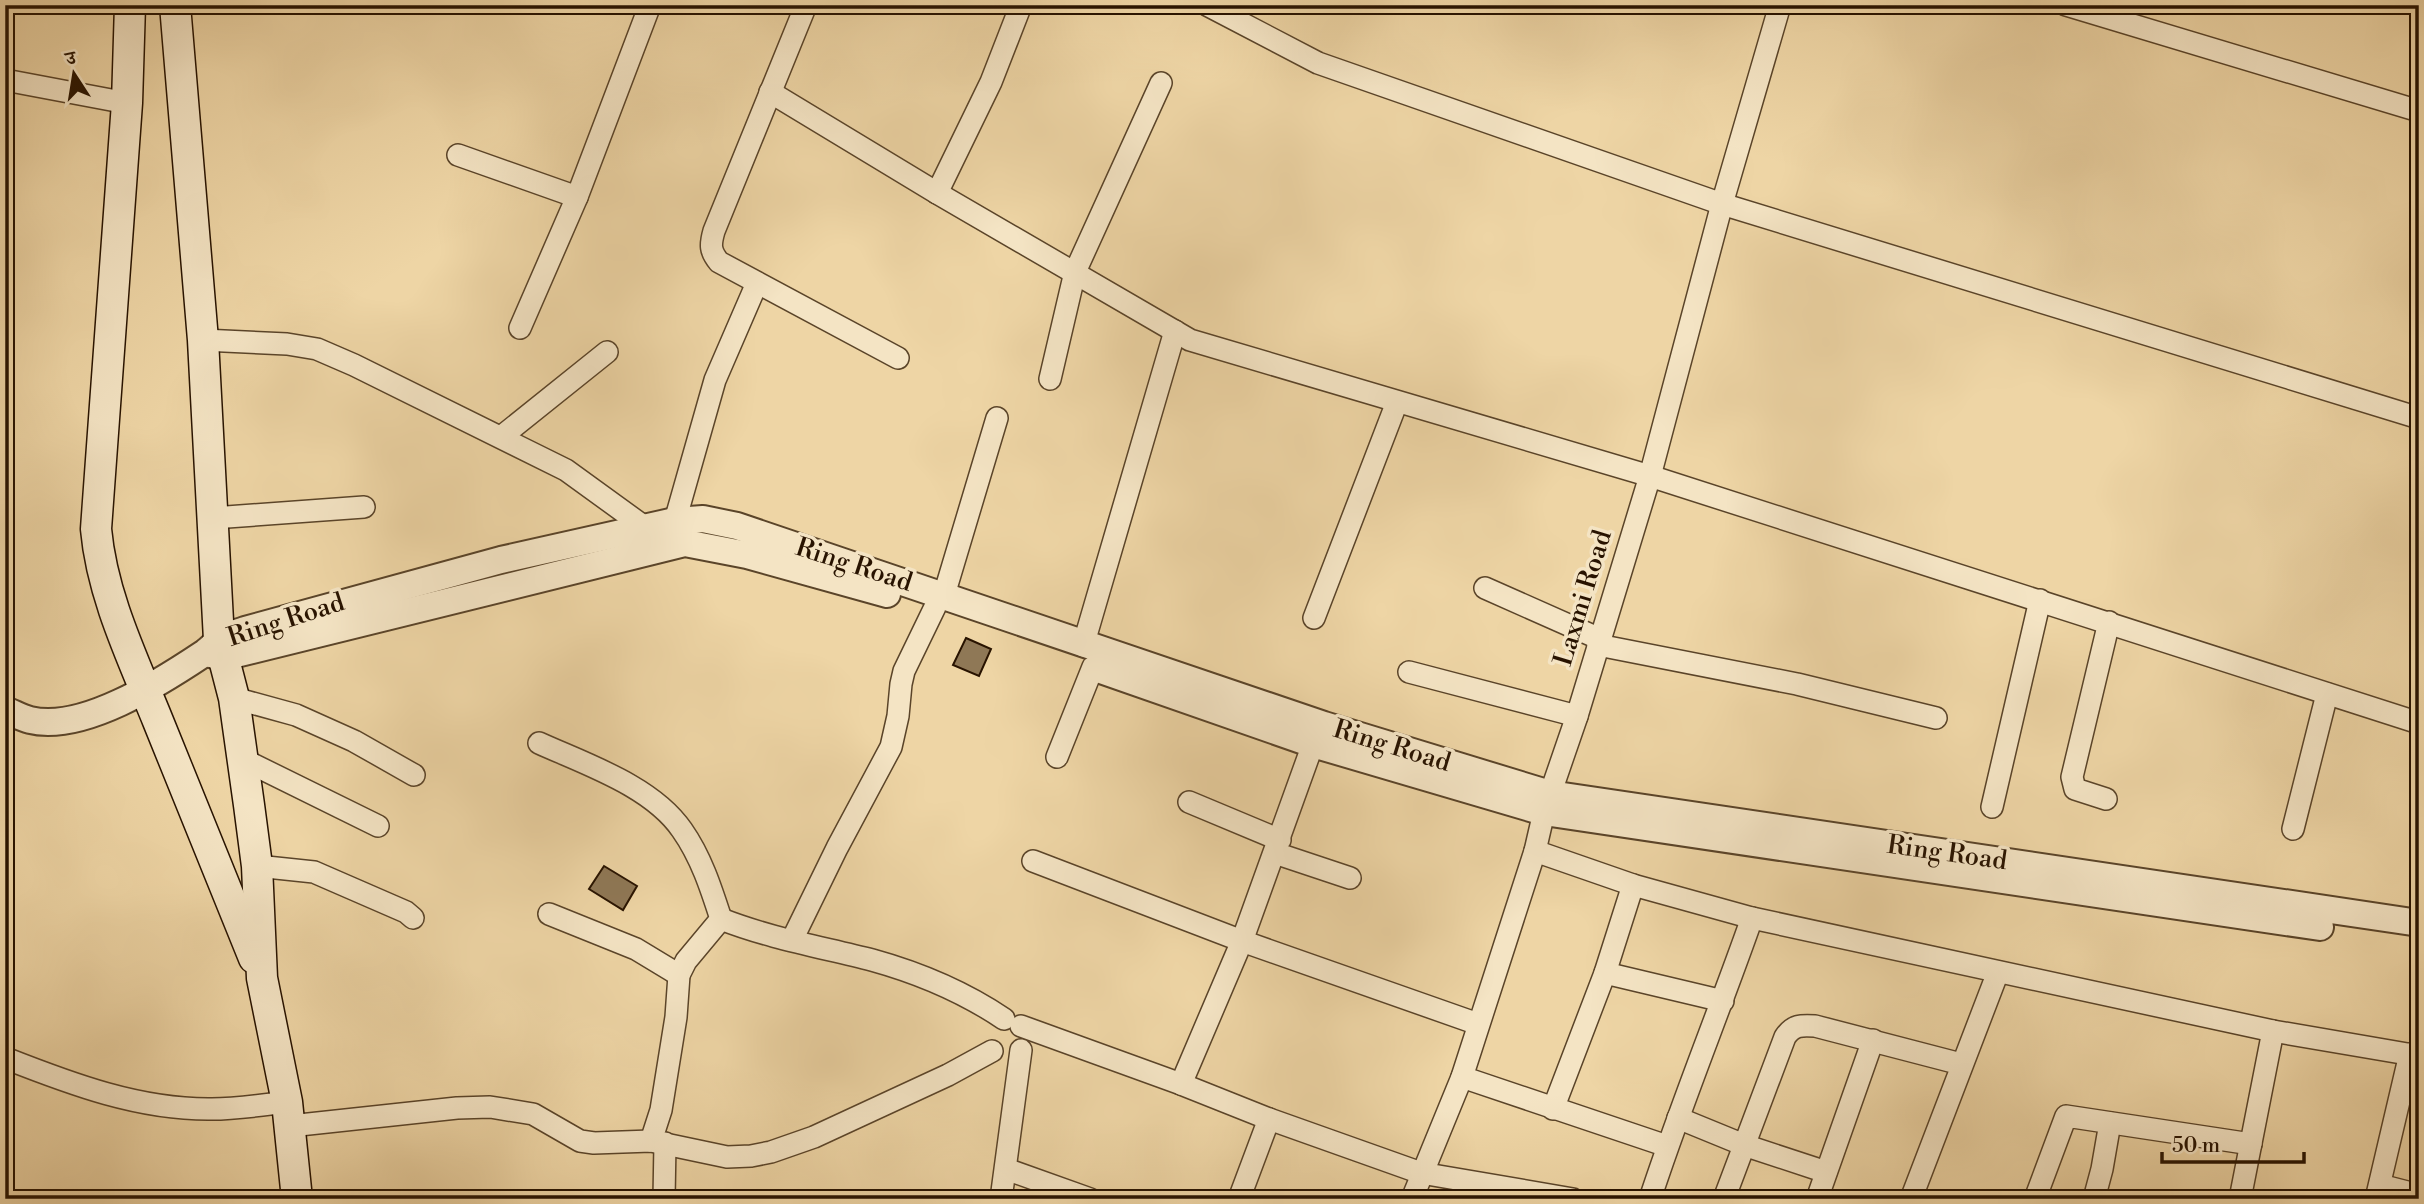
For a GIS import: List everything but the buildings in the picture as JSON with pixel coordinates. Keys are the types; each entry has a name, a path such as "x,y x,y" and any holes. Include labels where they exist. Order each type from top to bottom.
{"main road":[{"path":"130,5 127,103 96,529 99,558 106,587 145,689 262,978"},
{"path":"175,5 203,340 213,518 216,650 234,698 257,866 262,978 288,1114 297,1199"}],"street":[{"path":"520,328 577,197 650,5"},
{"path":"806,5 710,245 719,262 898,358"},
{"path":"937,192 991,82 1021,5"},
{"path":"1207,5 1318,63 1722,204 2419,418"},
{"name":"Laxmi Road","path":"1412,1199 1462,1077 1535,851 1547,803 1577,716 1650,476 1722,204 1780,5"},
{"path":"2066,5 2419,111"},
{"path":"5,80 127,103"},
{"path":"1050,379 1075,272 1161,83"},
{"path":"770,92 1190,340 1650,476 2419,723"},
{"path":"458,155 577,197"},
{"path":"675,521 715,380 757,283"},
{"path":"1057,757 1088,656 1175,331"},
{"path":"203,340 287,344 317,349 566,470 646,528"},
{"path":"501,437 607,352"},
{"path":"1314,618 1398,402"},
{"path":"792,940 891,747 904,671 939,601 997,418"},
{"path":"213,518 364,507"},
{"name":"Ring Road","path":"216,650 278,619 501,560 675,521 704,519 737,527 1088,656 1313,744 1547,803 2419,942"},
{"name":"Ring Road","path":"216,650 685,543 747,555 939,601"},
{"path":"1485,588 1599,642 1797,684 1936,718"},
{"path":"1992,807 2040,600"},
{"path":"2106,799 2075,789 2072,777 2109,622"},
{"path":"5,710 30,720 53,723 78,719 145,689 216,650"},
{"name":"Ring Road","path":"1088,656 1324,725 1547,803 2419,923"},
{"path":"1409,671 1577,716"},
{"path":"2293,829 2327,694"},
{"path":"234,698 296,715 355,741 414,775"},
{"path":"539,743 630,786 656,804 680,827 697,855 721,919 747,929 874,961 931,980 1013,1023 1269,1119 1421,1172 1573,1199"},
{"path":"1181,1084 1242,941 1313,744"},
{"path":"243,759 378,826"},
{"path":"1189,802 1350,878"},
{"path":"1535,851 1633,885 1752,918 2273,1031 2415,1055 2378,1192 2419,1195"},
{"path":"1033,862 1242,941 1478,1024"},
{"path":"257,866 314,872 406,912 413,918"},
{"path":"1553,1109 1605,973 1633,885"},
{"path":"549,914 636,949 678,975"},
{"path":"1650,1199 1667,1146 1752,918"},
{"path":"664,1199 658,1142 676,1017 678,975 686,961 721,919"},
{"path":"1911,1199 1998,972"},
{"path":"1605,973 1723,1001"},
{"path":"1001,1199 1021,1051 1026,1035 1013,1023 999,1021 990,1028 988,1040 992,1051 1004,1057 1017,1055 1021,1051"},
{"path":"1724,1199 1785,1037 1791,1029 1801,1025 1815,1026 1961,1064"},
{"path":"2240,1199 2273,1031"},
{"path":"1816,1199 1873,1041"},
{"path":"5,1058 71,1084 166,1106 240,1108 288,1114 490,1107 533,1114 580,1141 658,1142 727,1157 771,1152 838,1126 948,1075 992,1051"},
{"path":"1462,1077 1667,1146"},
{"path":"2035,1199 2066,1116 2251,1144"},
{"path":"1678,1118 1744,1145 1826,1172"},
{"path":"1239,1199 1269,1119"},
{"path":"2094,1199 2110,1123"},
{"path":"1006,1169 1090,1199"}]}
